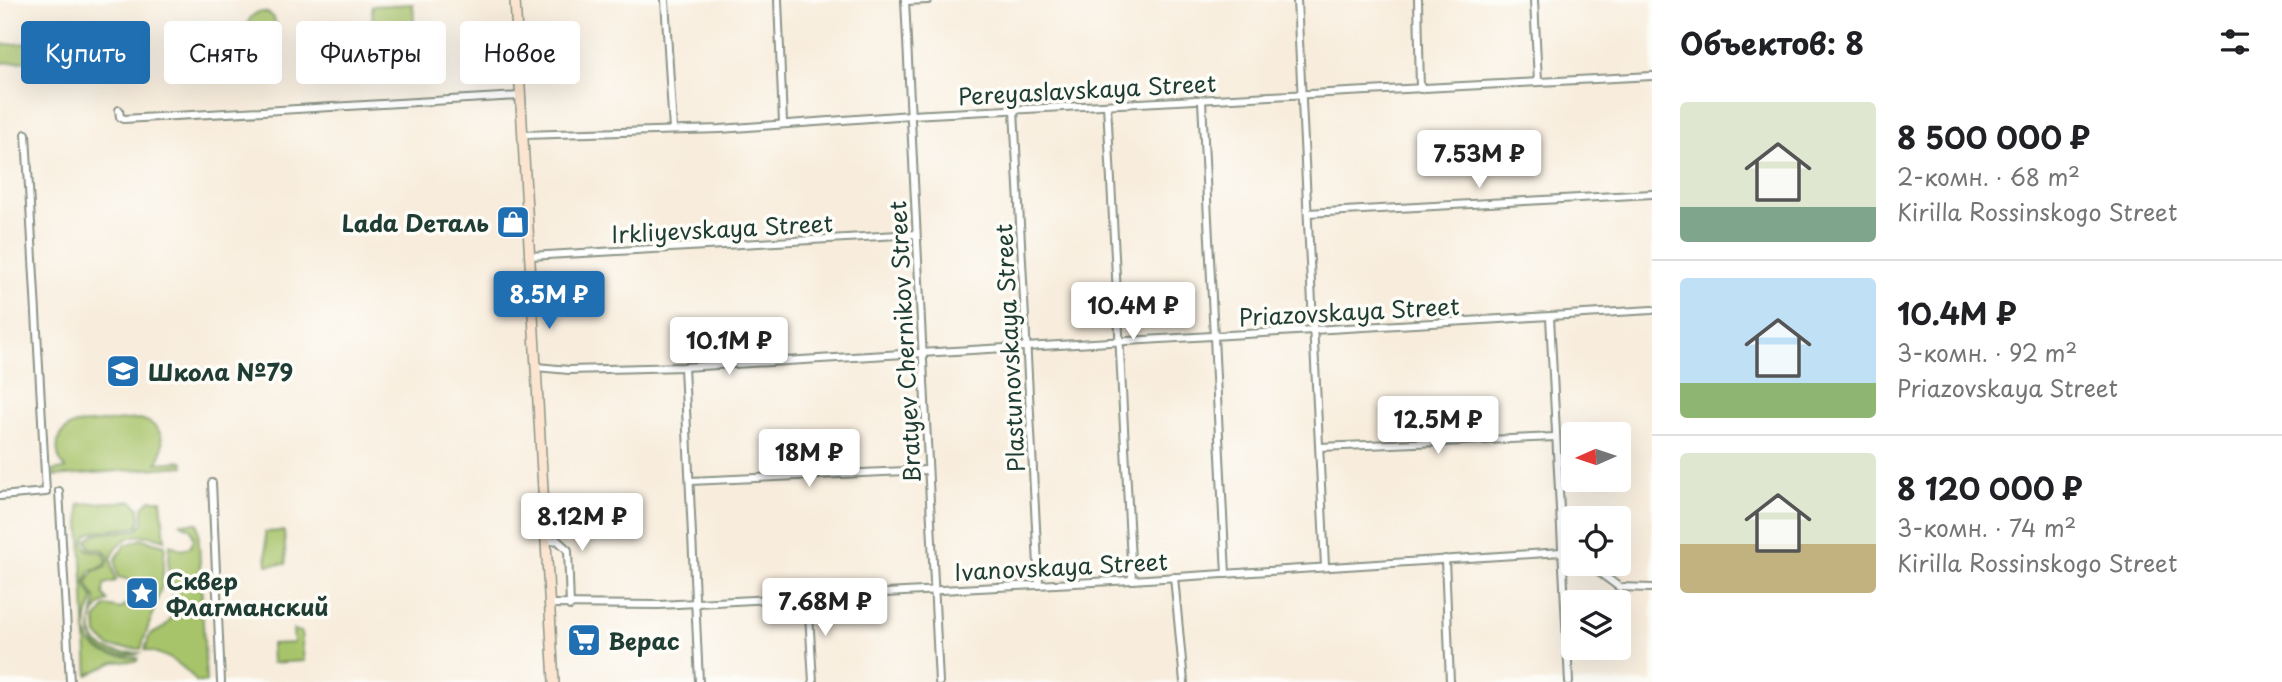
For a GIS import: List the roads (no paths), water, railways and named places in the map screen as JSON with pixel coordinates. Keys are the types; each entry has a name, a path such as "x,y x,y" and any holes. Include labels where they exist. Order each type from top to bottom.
{"main road":[{"path":"514,0 554,682"}],"street":[{"path":"665,0 673,131"},
{"path":"778,0 783,123"},
{"path":"905,1 928,0"},
{"path":"1297,0 1325,566"},
{"path":"1418,0 1420,89"},
{"path":"1534,0 1538,82"},
{"name":"Bratyev Chernikov Street","path":"905,1 939,682"},
{"name":"Pereyaslavskaya Street","path":"523,135 673,131 911,115 1652,76"},
{"path":"119,110 120,117 124,119 520,96"},
{"path":"1202,101 1226,574"},
{"path":"1107,105 1132,580"},
{"name":"Plastunovskaya Street","path":"1014,110 1028,344 1038,584"},
{"path":"0,496 46,492 26,134"},
{"path":"1308,213 1652,194"},
{"name":"Irkliyevskaya Street","path":"530,256 916,234"},
{"name":"Priazovskaya Street","path":"536,367 569,370 684,367 921,350 1652,310"},
{"path":"1550,317 1561,536"},
{"path":"684,367 699,682"},
{"path":"1320,446 1555,438"},
{"path":"690,481 927,470"},
{"path":"212,483 221,682"},
{"path":"59,491 70,682"},
{"path":"546,541 557,540 568,550 570,606"},
{"name":"Ivanovskaya Street","path":"549,604 570,606 695,602 1132,580 1561,552"},
{"path":"1445,559 1450,682"},
{"path":"1563,576 1569,682"},
{"path":"1604,576 1619,587 1652,588"},
{"path":"1174,577 1184,682"},
{"path":"808,596 813,682"}],"place":[{"name":"Lada Dеталь","path":"513,222"},
{"name":"Школа №79","path":"123,371"},
{"name":"Сквер Флагманский","path":"142,593"},
{"name":"Верас","path":"584,640"}]}
